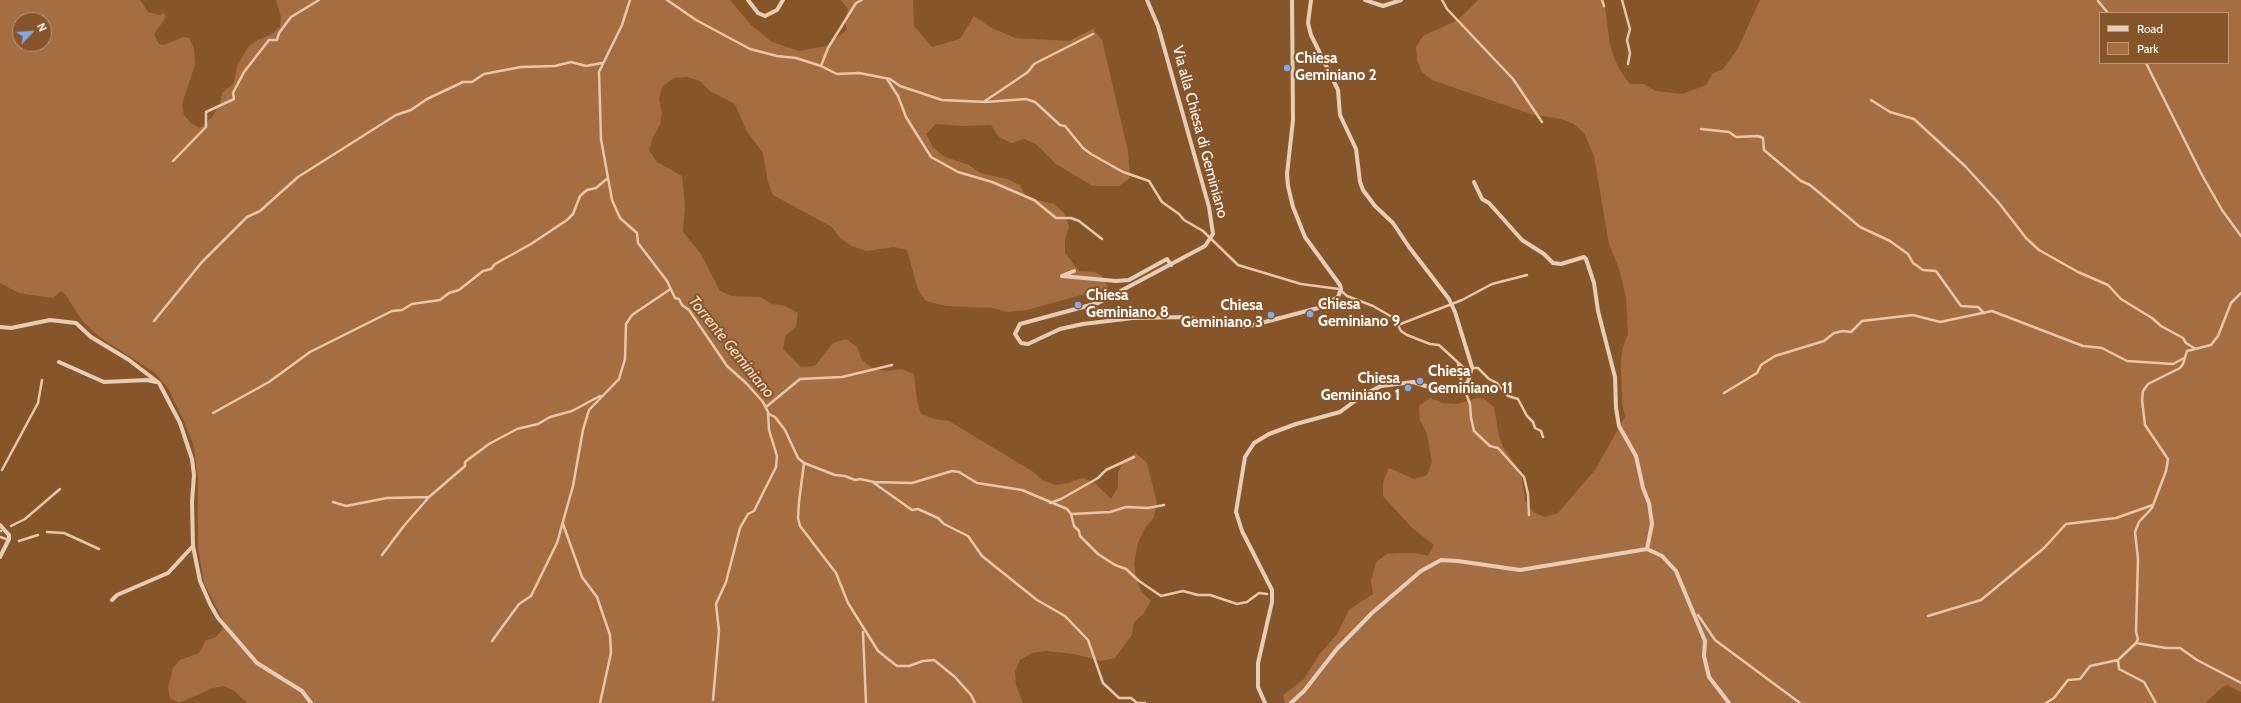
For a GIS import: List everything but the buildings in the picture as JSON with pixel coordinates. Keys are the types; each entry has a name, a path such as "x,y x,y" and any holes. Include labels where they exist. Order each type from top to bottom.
{"street":[{"path":"748,0 758,13 765,16 777,10 783,0"},
{"name":"Via alla Chiesa di Geminiano","path":"1147,0 1158,26 1213,228 1213,234 1205,246 1098,303 1020,324 1016,330 1016,337 1021,343 1028,344 1060,329 1083,324 1133,318 1186,317 1223,325 1246,327 1318,308 1338,297 1341,290 1340,285 1305,237 1293,207 1288,186 1287,174 1293,120 1292,0"},
{"path":"1265,703 1258,687 1258,664 1272,602 1272,590 1242,532 1236,512 1245,457 1254,443 1269,434 1296,424 1340,412 1367,392 1381,386 1413,382 1442,391 1456,390 1468,382 1472,367 1455,312 1449,298 1409,247 1393,223 1363,190 1360,182 1356,149 1340,115 1338,90 1311,35 1308,23 1311,0"},
{"path":"1366,0 1383,6 1401,0"},
{"path":"1474,182 1482,199 1490,203 1522,240 1544,254 1553,263 1561,264 1584,257 1586,259 1594,283 1598,311 1616,377 1616,408 1619,426 1636,456 1643,488 1649,503 1652,524 1647,549"},
{"path":"1074,271 1062,276 1116,281 1129,280 1167,260 1171,265"},
{"path":"0,327 11,328 50,320 76,323 91,337 129,360 159,383 180,423 192,459 194,476 192,502 193,546 200,581 218,618 257,663 302,691 311,703"},
{"path":"59,362 104,382 148,380 159,383"},
{"path":"0,525 9,535 9,539 0,558"},
{"path":"112,600 118,594 168,573 193,546"},
{"path":"1291,703 1304,691 1336,650 1372,612 1421,571 1441,560 1458,560 1520,570 1647,549 1662,556 1676,570 1685,588 1690,608 1701,628 1704,641 1704,656 1709,677 1729,703"}],"green space":[{"path":"0,0 140,0 148,12 159,15 164,13 166,17 154,34 159,44 164,45 184,37 189,38 194,48 195,65 182,104 184,115 191,123 200,128 212,117 220,104 222,93 234,83 237,66 249,46 272,34 280,27 281,17 276,0 730,0 751,25 772,42 799,51 826,46 847,30 845,23 848,9 841,0 913,0 914,26 932,47 960,39 974,16 990,27 1015,38 1069,41 1093,29 1102,40 1128,151 1130,178 1119,186 1093,186 1056,164 1036,144 1024,139 1011,143 999,137 991,125 963,126 936,124 926,134 933,147 943,156 969,165 980,173 1007,179 1020,185 1026,197 1054,204 1064,213 1069,227 1065,239 1065,253 1079,271 1095,272 1101,275 1108,287 1095,293 1081,295 1027,310 1007,312 993,308 946,306 926,301 918,290 907,250 894,247 866,251 852,246 840,238 832,227 773,195 768,182 763,153 746,130 735,104 710,91 700,81 687,77 674,78 663,86 659,99 662,112 660,125 653,137 649,150 657,162 682,176 685,205 683,232 701,254 720,291 732,296 760,297 772,304 785,306 798,313 796,327 786,335 783,349 801,367 815,366 833,343 846,339 857,347 862,360 873,369 886,371 901,369 914,374 917,401 921,414 934,419 949,421 1032,471 1042,480 1055,485 1068,483 1082,478 1095,483 1111,499 1118,487 1118,473 1124,460 1136,453 1147,463 1157,503 1154,517 1145,528 1138,543 1134,563 1136,578 1141,591 1151,601 1144,613 1134,622 1132,635 1115,658 1101,661 1074,654 1046,651 1032,653 1020,660 1015,672 1016,685 1023,703 247,703 234,691 224,686 213,688 179,703 170,698 168,687 173,668 180,660 199,653 206,640 215,638 222,630 223,620 204,583 198,546 198,480 194,446 168,388 154,372 98,336 83,322 65,294 61,291 53,298 19,293 0,283"},
{"path":"1478,0 1604,0 1610,44 1614,58 1621,72 1630,84 1643,84 1656,91 1682,94 1706,85 1713,73 1722,70 1738,48 1760,0 2241,0 2241,692 2227,685 2205,703 1285,703 1283,695 1304,679 1319,655 1337,634 1349,610 1373,594 1371,581 1376,562 1387,554 1415,553 1428,556 1434,545 1412,528 1383,496 1383,482 1389,468 1414,479 1427,475 1432,462 1427,434 1420,420 1419,406 1430,398 1443,403 1457,404 1478,398 1484,399 1494,407 1499,436 1504,449 1521,472 1525,500 1533,512 1545,517 1558,513 1595,470 1625,417 1622,403 1621,365 1622,350 1628,334 1626,297 1619,269 1609,244 1594,156 1584,133 1574,124 1561,119 1531,114 1432,80 1422,72 1417,60 1416,47 1423,36 1458,20"}],"waterway":[{"path":"173,161 206,127 206,112 234,99 233,93 244,72 269,40 277,40 279,33 291,17 319,0"},
{"name":"Torrente Geminiano","path":"630,0 622,25 599,72 601,139 612,200 620,218 637,233 638,243 667,281 675,298 679,299 682,305 689,310 727,366 746,383 763,402 769,414 775,417 785,430 798,458 804,463 799,502 798,518 800,526 836,573 848,603 878,651 897,666 909,666 923,661 934,660 955,677 971,695 975,703"},
{"path":"667,0 696,20 750,49 777,56 796,58 821,66 837,74 859,73 890,79 900,86 942,100 986,102 1026,99 1035,102 1060,125 1065,126 1083,148 1091,154 1123,172 1149,181 1162,202 1179,214 1184,220 1203,231 1238,265 1301,284 1339,289 1347,296 1373,306 1394,318 1401,331 1407,335 1430,344 1439,345 1464,368 1478,368 1489,379 1497,383 1508,396 1518,399 1527,416 1533,422 1535,428 1541,431 1543,437"},
{"path":"821,66 828,48 856,3 862,0"},
{"path":"1442,0 1447,9 1513,79 1542,122"},
{"path":"1602,0 1604,6"},
{"path":"1622,0 1630,29 1627,40 1630,53 1628,64"},
{"path":"2098,1 2107,12"},
{"path":"985,101 1028,72 1034,64 1093,34"},
{"path":"154,321 202,262 247,217 260,211 298,177 396,115 411,110 427,99 463,82 472,82 484,74 521,67 555,66 571,62 586,66 602,63"},
{"path":"2146,64 2202,175 2222,210 2241,236"},
{"path":"887,79 898,96 906,117 931,157 958,172 992,182 1034,200 1056,218 1071,218 1079,221 1102,239"},
{"path":"1871,100 1890,112 1914,119 1965,166 1999,203 2026,238 2039,250 2078,272 2108,285 2121,299 2152,318 2161,326 2183,338 2186,343 2194,348"},
{"path":"1701,129 1729,132 1736,137 1758,136 1763,138 1764,150 1801,181 1810,185 1860,227 1890,241 1908,254 1913,263 1923,270 1936,271 1961,306 1978,307 1984,313"},
{"path":"213,413 269,382 310,352 392,311 402,310 412,304 440,300 449,293 459,290 483,271 491,269 495,264 531,244 567,220 573,214 580,196 587,190 596,188 608,178"},
{"path":"1398,325 1462,300 1492,284 1527,275"},
{"path":"492,641 519,604 531,596 557,543 573,486 583,430 589,410 619,379 625,359 626,324 632,315 669,290"},
{"path":"2156,703 2144,682 2119,669 2118,660 2136,643 2138,639 2136,632 2138,559 2135,532 2139,522 2152,508 2166,471 2168,459 2145,425 2142,400 2143,391 2148,384 2180,368 2183,364 2187,351 2211,345 2218,336 2231,303 2241,293"},
{"path":"1724,393 1757,373 1761,365 1775,356 1824,341 1834,333 1843,331 1851,332 1862,321 1913,315 1940,322 1992,311 2083,346 2102,348 2127,361 2173,364 2184,358"},
{"path":"1458,364 1461,380 1470,404 1474,431 1490,446 1498,448 1524,477 1528,494 1529,515"},
{"path":"766,407 800,379 842,377 892,365"},
{"path":"2,470 38,403 42,380"},
{"path":"333,502 346,506 387,498 429,497 465,466 465,462 489,444 517,429 538,424 550,417 572,411 600,396"},
{"path":"713,700 719,631 716,604 726,582 740,528 748,514 754,511 776,467 777,456 769,430 768,413"},
{"path":"1050,503 1061,499 1098,478 1106,470 1134,457"},
{"path":"804,463 835,475 845,476 855,480 860,479 874,482 912,483 952,471 959,472 977,483 1022,490 1067,509 1071,514 1074,526 1079,531 1080,536 1098,554 1115,565 1126,569 1139,581 1161,596 1183,591 1198,595 1210,595 1237,604 1247,602 1259,593 1267,594"},
{"path":"874,483 912,510 918,509 938,518 944,524 968,536 982,556 1037,600 1065,616 1088,640 1103,683 1119,698 1131,698 1137,703"},
{"path":"11,526 25,519 60,489"},
{"path":"382,555 403,527 429,497"},
{"path":"1072,514 1110,512 1126,507 1148,508 1164,505"},
{"path":"1928,616 1981,600 2044,548 2066,524 2116,518 2153,505"},
{"path":"563,524 582,577 597,597 610,635 611,653 600,703"},
{"path":"47,532 64,533 99,549"},
{"path":"19,541 38,535"},
{"path":"0,537 6,539"},
{"path":"1698,615 1715,640 1800,703"},
{"path":"863,632 866,703"},
{"path":"2136,643 2166,648 2180,648 2197,660 2241,683"},
{"path":"2046,703 2054,698 2068,680 2080,679 2090,666 2118,660"},
{"path":"1138,703 1145,703"}],"place":[{"name":"Chiesa Geminiano 2","path":"1287,68"},
{"name":"Chiesa Geminiano 8","path":"1078,305"},
{"name":"Chiesa Geminiano 9","path":"1310,314"},
{"name":"Chiesa Geminiano 3","path":"1271,315"},
{"name":"Chiesa Geminiano 11","path":"1420,381"},
{"name":"Chiesa Geminiano 1","path":"1408,388"}]}
